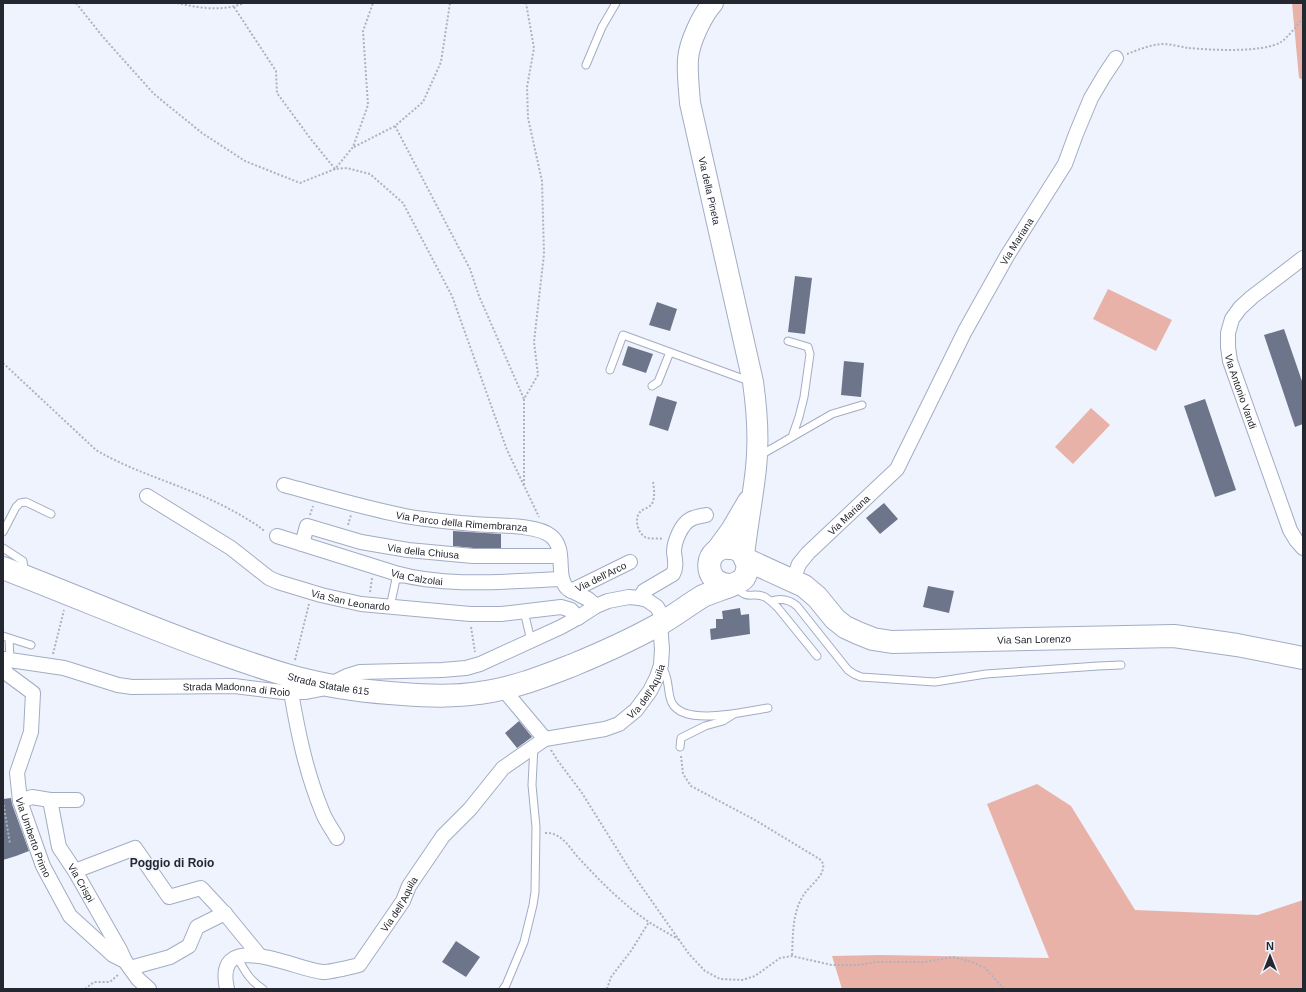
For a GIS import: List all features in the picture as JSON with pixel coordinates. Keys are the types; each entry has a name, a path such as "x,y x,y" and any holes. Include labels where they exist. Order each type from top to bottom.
{"main road":[{"name":"Via della Pineta","path":"713,3 708,8 695,34 688,58 690,103 753,382 756,413 757,457 745,557"},
{"name":"Via della Pineta","path":"712,558 745,506 754,483"},
{"path":"666,620 712,558 723,548 738,550 745,557 747,567 744,578 734,584 720,584 715,581 710,573 712,558"},
{"name":"Via San Lorenzo","path":"745,557 804,586 818,597 835,618 846,627 873,638 892,642 1174,636 1237,645 1303,658"},
{"name":"Strada Statale 615","path":"12,572 78,597 162,632 267,670 291,684 329,685 374,692 428,696 471,694 503,689 541,677 606,651 666,620"},
{"name":"Via San Lorenzo","path":"666,620 705,595 752,577 778,575 790,578"}],"street":[{"name":"Via Mariana","path":"790,578 808,553 897,469 965,331 1007,256 1065,164 1091,98 1116,58"},
{"name":"Via Antonio Vandi","path":"1303,258 1240,308 1232,319 1228,333 1230,361 1290,530 1303,548"},
{"name":"Via Parco della Rimembranza","path":"284,485 406,516 542,530 553,536 559,546 562,579"},
{"name":"Via San Leonardo","path":"147,496 232,548 266,576 278,582 311,592 347,602 368,605 470,614 494,615 561,607 571,610 578,618"},
{"path":"640,598 644,591 673,574 675,567 675,545 679,534 688,521 693,518 706,515"},
{"path":"302,544 307,526"},
{"name":"Via della Chiusa","path":"307,526 361,542 388,547 456,555 560,556"},
{"name":"Via Calzolai","path":"277,536 375,567 414,577 475,582 562,579"},
{"name":"Via dell'Arco","path":"571,591 630,562"},
{"path":"562,579 566,588 588,599 596,606"},
{"path":"329,685 347,676 362,672 432,671 460,669 476,665 531,641 578,618 606,601 621,598 640,598 647,600 655,605 666,620"},
{"name":"Via dell'Aquila","path":"237,957 259,956 324,972 360,965 403,901 409,886 443,836 470,809 503,768 540,743 605,729 619,724 636,710 650,691 661,665 666,620"},
{"name":"Strada Madonna di Roio","path":"6,659 50,665 75,671 118,685 132,687 291,684"},
{"name":"Via Umberto Primo","path":"6,659 4,666 6,673 32,693 31,732 17,774 20,801 43,866 70,916 113,955 126,963 145,988"},
{"path":"291,684 300,742 306,766 322,812 337,838"},
{"path":"503,689 540,743"},
{"path":"20,801 32,797 50,800 77,800"},
{"name":"Via Crispi","path":"50,800 59,847 76,871 126,963"},
{"path":"76,871 135,848 169,897 201,888 225,913 259,956"},
{"path":"126,963 170,957 189,946 197,927 225,913"},
{"path":"227,989 225,975 229,962 237,957"}],"lane":[{"path":"586,65 602,26 616,3"},
{"path":"610,370 623,335 753,382"},
{"path":"788,341 808,347 810,354 800,417 792,437"},
{"path":"652,386 658,382 670,352"},
{"path":"757,457 832,414 862,405"},
{"path":"3,532 20,503 26,502 51,514"},
{"path":"3,548 23,561 24,568 12,572"},
{"path":"390,607 396,579 410,579 414,577"},
{"path":"734,584 742,594 765,597 771,601 817,656"},
{"path":"771,601 783,599 792,602 797,606 848,670 861,677 935,682 986,674 1121,665"},
{"path":"524,611 531,641"},
{"path":"6,659 6,637 32,645"},
{"path":"661,665 665,671 669,696 673,704 681,711 692,715 706,716 768,708"},
{"path":"680,747 681,738 705,726 723,721 735,713"},
{"path":"503,989 524,942 535,892 536,833 532,785 540,743"},
{"path":"237,957 248,976 262,989"}],"path":[{"path":"76,3 103,37 154,94 202,133 245,161 300,183 335,169 347,168 370,174 403,203 452,296 507,450 540,520 542,530"},
{"path":"177,3 194,7 214,9 234,7 244,3"},
{"path":"335,169 353,148 368,105 363,31 373,3"},
{"path":"353,148 395,126 423,102 441,62 450,3"},
{"path":"524,399 538,376 534,342 544,254 542,181 528,118 527,87 534,48 526,3"},
{"path":"234,7 276,71 277,92 310,138 335,169"},
{"path":"1116,58 1145,47 1164,44 1190,48 1230,50 1264,48 1281,42 1301,22 1303,17"},
{"path":"395,126 470,269 479,296 524,399 524,486"},
{"path":"3,363 96,450 107,457 137,471 200,495 257,524 267,533 277,536"},
{"path":"653,482 653,502 650,506 640,512 637,517 637,526 643,536 667,540 675,545"},
{"path":"307,526 316,494"},
{"path":"345,537 354,504"},
{"path":"368,605 375,567"},
{"path":"291,684 311,592"},
{"path":"50,665 63,613"},
{"path":"470,614 476,665"},
{"path":"540,743 558,761 582,793 632,873 689,954 705,972 720,979 742,980 755,976 780,958 792,956 832,965 858,965 877,962 924,962 953,957 972,962 985,968 1004,989"},
{"path":"680,747 683,774 691,786 784,837 821,860 824,864 824,870 803,895 797,909 794,924 792,956"},
{"path":"3,801 10,844"},
{"path":"536,833 548,832 561,837 614,895 649,922 679,940"},
{"path":"607,989 611,977 631,951 649,922"},
{"path":"85,989 94,982 111,981 122,970 126,963"}],"shaded area":[{"path":"1292,3 1303,3 1303,80 1299,78"},
{"path":"1108,289 1172,320 1156,351 1093,319"},
{"path":"1091,408 1110,425 1073,464 1055,447"},
{"path":"1037,784 1071,806 1135,910 1258,915 1303,900 1303,989 842,989 832,956 880,955 1049,958 987,804"}],"building":[{"path":"795,276 812,278 805,334 788,332"},
{"path":"657,302 677,309 670,331 649,325"},
{"path":"1284,329 1303,384 1303,424 1295,427 1264,335"},
{"path":"628,346 653,354 646,373 622,365"},
{"path":"844,361 864,363 861,397 841,395"},
{"path":"657,396 677,402 668,431 649,425"},
{"path":"1205,399 1236,490 1215,497 1184,406"},
{"path":"884,503 898,519 880,534 866,518"},
{"path":"453,531 501,534 501,548 453,546"},
{"path":"928,586 954,591 949,613 923,607"},
{"path":"740,608 741,615 749,614 750,634 711,640 710,629 716,628 716,619 723,619 722,611"},
{"path":"519,721 532,737 517,748 505,733"},
{"path":"11,798 29,851 3,860 3,799"},
{"path":"456,941 480,957 466,977 442,962"}],"district":[{"name":"Poggio di Roio","path":"172,863"}]}
